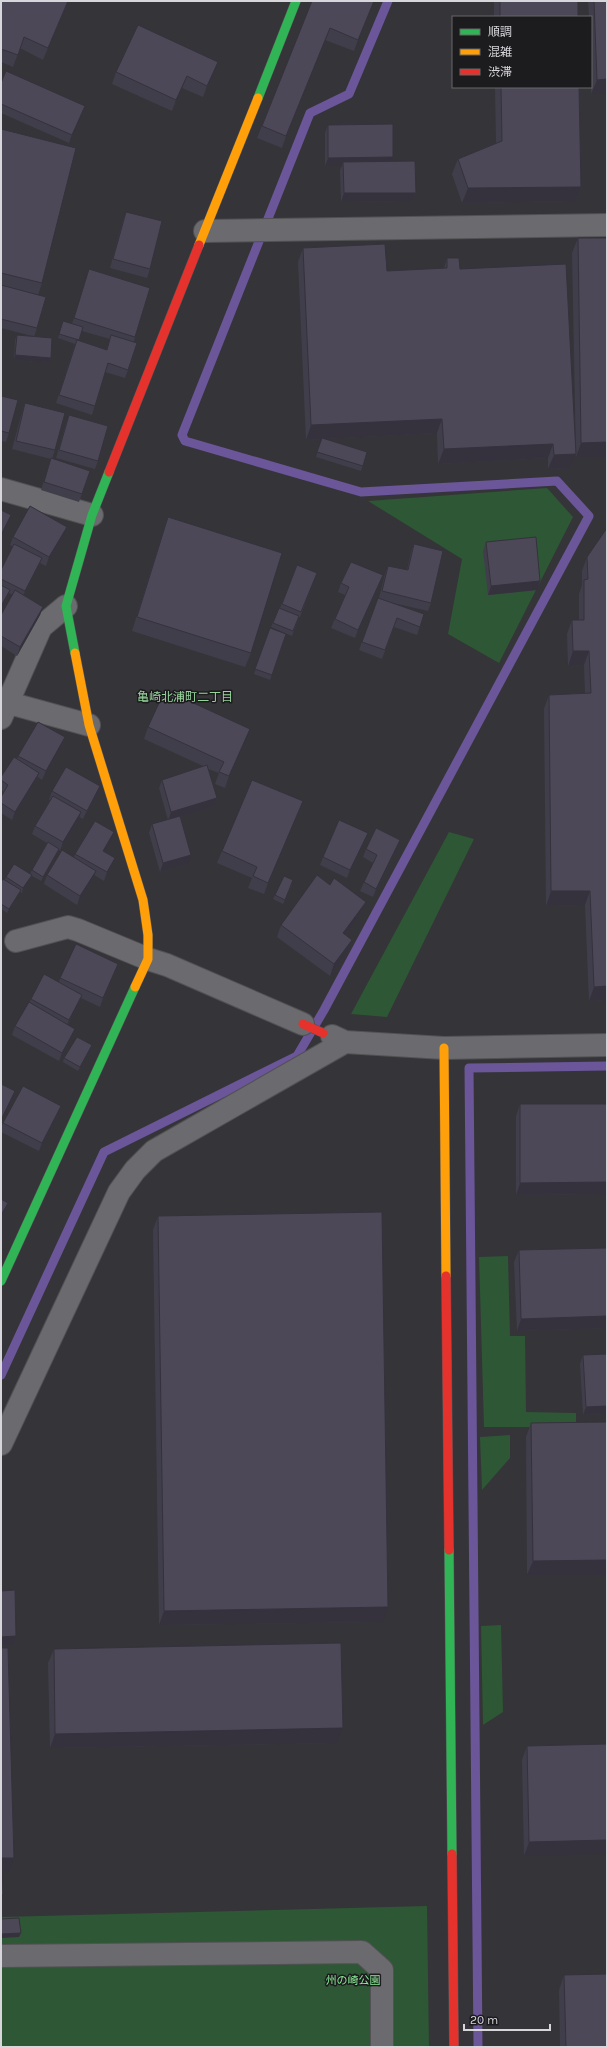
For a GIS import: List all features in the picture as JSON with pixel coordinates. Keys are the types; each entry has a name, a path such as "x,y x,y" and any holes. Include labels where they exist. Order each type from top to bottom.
{"street":[{"path":"1,1281 148,959 148,935 144,900 89,725 66,606 92,515 296,1"},
{"path":"205,232 607,225"},
{"path":"1,489 92,515"},
{"path":"66,606 41,627 4,707 89,725"},
{"path":"16,941 68,927 78,930 148,959 167,965 345,1042 444,1048 607,1045"},
{"path":"1,1444 119,1192 135,1170 154,1152 345,1042"},
{"path":"444,1048 454,2047"},
{"path":"1,1956 362,1952 382,1970 382,2047"}],"green space":[{"path":"547,488 573,517 499,663 448,634 462,559 368,501"},
{"path":"449,832 474,839 387,1017 351,1014"},
{"path":"508,1256 510,1336 525,1336 526,1412 576,1413 576,1427 484,1427 479,1257"},
{"path":"510,1435 510,1458 482,1490 480,1437"},
{"path":"501,1625 503,1712 483,1725 481,1626"},
{"name":"州の崎公園","path":"427,1906 429,2047 1,2047 1,1917"}],"building":[{"path":"1,1 68,1 48,48 24,37 18,55 1,49"},
{"path":"312,1 374,1 358,40 330,28 286,136 262,126"},
{"path":"500,1 578,1 578,16 500,16"},
{"path":"594,1 607,1 607,79 597,80"},
{"path":"138,25 218,62 207,86 187,76 176,100 116,72"},
{"path":"6,71 85,106 72,135 1,104 1,83"},
{"path":"501,88 579,88 581,187 468,188 458,159 502,141"},
{"path":"393,124 393,157 328,158 328,125"},
{"path":"1,129 76,148 42,283 1,273"},
{"path":"415,161 416,193 344,193 343,162"},
{"path":"126,212 162,221 150,269 113,259"},
{"path":"578,238 607,238 607,442 581,443"},
{"path":"385,244 387,271 447,268 447,258 459,258 460,269 566,264 576,454 554,455 553,444 444,449 442,419 311,425 303,248"},
{"path":"89,269 150,288 135,337 74,318"},
{"path":"1,285 46,297 37,328 1,319"},
{"path":"63,321 83,327 79,340 59,334"},
{"path":"17,335 52,338 51,358 15,355"},
{"path":"111,335 137,343 128,370 108,363 95,406 59,395 77,340 107,350"},
{"path":"1,396 18,400 9,433 1,431"},
{"path":"25,403 65,413 55,450 16,441"},
{"path":"69,415 108,426 98,461 59,450"},
{"path":"322,438 367,452 363,466 317,452"},
{"path":"51,458 90,471 82,494 44,482"},
{"path":"30,506 67,527 49,557 13,537"},
{"path":"1,510 11,515 1,535"},
{"path":"168,517 282,553 251,653 137,617"},
{"path":"607,528 607,986 594,987 590,891 551,891 549,695 591,693 589,651 573,651 572,620 584,620 584,580 588,579 587,557"},
{"path":"536,537 540,581 491,586 486,542"},
{"path":"14,544 42,558 25,591 1,579 1,570"},
{"path":"414,544 443,551 431,603 382,591 388,566 408,570"},
{"path":"351,562 383,575 358,630 335,619 349,587 341,583"},
{"path":"297,565 317,573 301,612 282,604"},
{"path":"1,585 10,590 1,606"},
{"path":"15,590 43,607 20,647 1,636 1,615"},
{"path":"378,598 424,614 420,627 397,618 385,650 362,642"},
{"path":"279,608 299,616 293,631 273,623"},
{"path":"270,628 286,634 272,675 255,669"},
{"path":"165,690 250,729 229,776 219,772 224,762 148,727"},
{"path":"38,722 65,737 46,771 18,756"},
{"path":"14,757 39,773 15,812 1,803 1,797 8,785 1,780 1,777"},
{"path":"207,765 217,798 171,812 162,780"},
{"path":"66,767 100,786 87,811 52,791"},
{"path":"252,780 303,801 268,883 253,876 257,867 222,851"},
{"path":"53,796 81,812 63,842 35,826"},
{"path":"180,816 191,855 163,863 152,824"},
{"path":"339,820 368,833 350,870 323,857"},
{"path":"95,821 114,832 103,851 115,858 107,872 75,854"},
{"path":"376,828 400,840 376,889 364,882 377,855 366,849"},
{"path":"48,842 59,849 43,877 32,870"},
{"path":"62,850 96,871 80,896 47,875"},
{"path":"14,864 32,875 23,888 6,877"},
{"path":"317,875 330,885 334,878 366,902 343,933 352,940 334,964 281,925"},
{"path":"284,876 293,880 285,900 275,895"},
{"path":"3,879 21,890 9,909 1,904 1,882"},
{"path":"76,944 118,964 103,998 60,978"},
{"path":"44,974 82,995 69,1020 31,999"},
{"path":"29,1002 75,1029 62,1053 15,1026"},
{"path":"77,1037 92,1045 80,1067 64,1058"},
{"path":"1,1084 15,1091 1,1120"},
{"path":"23,1086 61,1106 42,1143 3,1123"},
{"path":"520,1104 607,1104 607,1182 520,1183"},
{"path":"1,1199 8,1203 1,1215"},
{"path":"382,1212 388,1607 164,1611 158,1216"},
{"path":"607,1248 607,1316 521,1319 519,1250"},
{"path":"607,1354 607,1406 586,1407 583,1355"},
{"path":"607,1422 607,1560 533,1561 531,1423"},
{"path":"15,1590 16,1636 1,1637 1,1591"},
{"path":"341,1643 343,1728 55,1734 54,1649"},
{"path":"1,1648 8,1648 14,1858 2,1858 3,1895 1,1895"},
{"path":"607,1744 607,1840 529,1842 527,1746"},
{"path":"19,1918 21,1933 1,1934 1,1919"},
{"path":"607,1974 607,2047 566,2047 564,1975"}],"waterway":[{"path":"1,1375 104,1152 297,1056 324,1010 589,516 557,481 361,492 185,441 182,435 310,113 349,94 388,1"},
{"path":"478,2047 469,1068 607,1066"}],"traffic: fast":[{"path":"258,98 296,1"},
{"path":"75,653 66,606 92,515 109,472"},
{"path":"1,1281 135,987"},
{"path":"449,1550 452,1854"}],"traffic: slow":[{"path":"199,245 258,98"},
{"path":"75,653 89,725 143,900 148,935 148,959 135,987"},
{"path":"444,1048 446,1276"}],"traffic: jam":[{"path":"109,472 199,245"},
{"path":"303,1024 323,1033"},
{"path":"446,1276 449,1550"},
{"path":"452,1854 454,2047"}],"district":[{"name":"亀崎北浦町二丁目","path":"185,697"}]}
